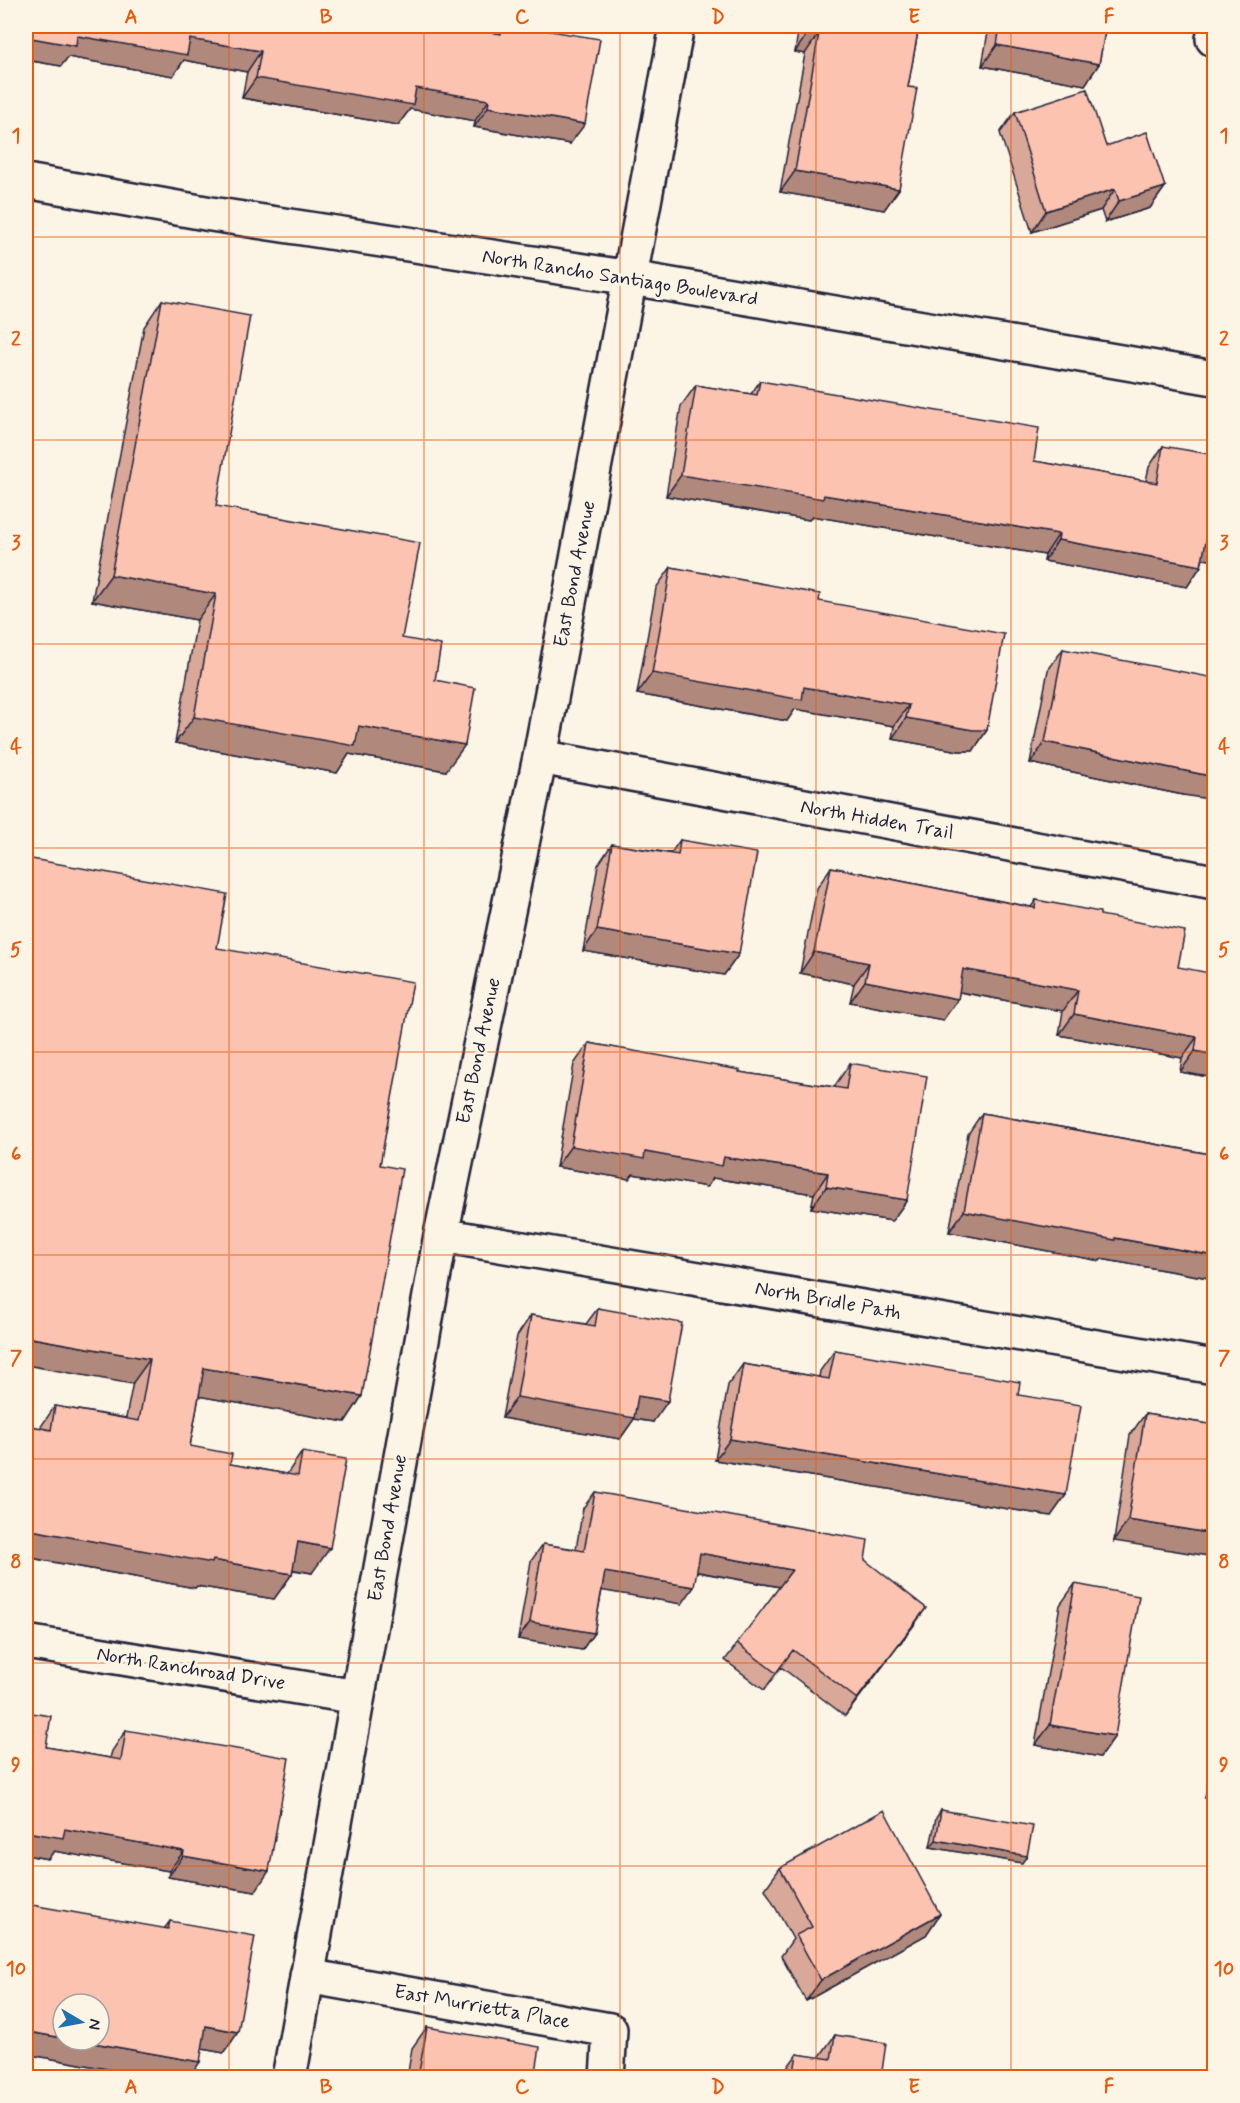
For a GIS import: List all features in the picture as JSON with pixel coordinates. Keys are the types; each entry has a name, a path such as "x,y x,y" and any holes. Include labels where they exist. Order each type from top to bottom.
{"street":[{"name":"East Bond Avenue","path":"289,2078 441,1235 540,757 677,26"},
{"name":"North Rancho Santiago Boulevard","path":"26,181 211,214 631,278 1215,378"},
{"name":"North Hidden Trail","path":"540,757 1215,882"},
{"name":"North Bridle Path","path":"441,1235 1215,1367"},
{"name":"North Ranchroad Drive","path":"26,1642 357,1697"},
{"name":"East Murrietta Place","path":"307,1976 610,2030 608,2078"}],"building":[{"path":"26,26 453,26 501,34 502,26 539,26 538,29 600,39 585,124 488,107 489,100 416,88 413,105 256,78 261,51 190,39 187,55 77,36 76,46 26,37"},
{"path":"810,26 919,26 908,87 917,88 899,189 795,171 819,33 809,31"},
{"path":"1000,26 1106,26 1099,64 997,45"},
{"path":"1087,89 1106,146 1147,132 1165,187 1119,201 1115,189 1046,211 1015,112"},
{"path":"162,300 250,316 216,506 420,543 402,638 441,645 435,680 475,688 465,745 359,726 355,746 194,717 216,594 111,575"},
{"path":"760,381 1039,428 1034,461 1157,483 1163,446 1215,455 1215,537 1207,536 1201,566 1058,540 1059,534 824,495 823,499 681,475 696,385 757,395"},
{"path":"671,567 820,594 819,601 1004,634 987,730 973,730 906,718 909,705 804,687 802,700 652,673"},
{"path":"1063,649 1215,678 1215,777 1045,742"},
{"path":"680,840 757,853 739,954 597,930 612,844 678,855"},
{"path":"26,858 227,894 217,948 413,982 380,1165 402,1169 362,1396 204,1368 190,1446 232,1454 230,1464 298,1476 302,1452 346,1459 330,1548 298,1542 292,1574 213,1560 212,1563 26,1529 26,1425 51,1430 55,1406 139,1421 150,1359 26,1337"},
{"path":"831,867 1035,908 1036,900 1185,931 1178,967 1215,974 1215,1055 1195,1051 1197,1037 1074,1014 1078,990 963,969 958,999 865,981 869,963 814,952"},
{"path":"589,1043 740,1070 739,1072 846,1089 850,1063 927,1076 907,1200 826,1187 828,1173 724,1157 722,1166 645,1152 644,1159 571,1146"},
{"path":"982,1113 1215,1155 1215,1256 1115,1238 1115,1240 964,1211"},
{"path":"598,1308 682,1323 668,1401 638,1396 634,1418 517,1397 531,1315 595,1326"},
{"path":"835,1350 1020,1382 1018,1395 1081,1405 1066,1495 730,1439 743,1364 829,1379"},
{"path":"1145,1414 1215,1425 1215,1534 1128,1520"},
{"path":"595,1492 868,1540 865,1560 926,1608 857,1699 793,1650 776,1673 737,1643 792,1570 700,1553 694,1587 605,1572 594,1633 530,1622 543,1544 584,1551"},
{"path":"1075,1584 1139,1596 1115,1736 1050,1725"},
{"path":"26,1712 51,1716 46,1747 121,1760 126,1730 289,1758 269,1871 183,1856 184,1851 65,1829 63,1838 26,1832"},
{"path":"884,1810 940,1914 821,1980 796,1935 812,1927 780,1868"},
{"path":"941,1810 1033,1826 1027,1856 936,1840"},
{"path":"26,1904 168,1929 170,1921 255,1936 238,2032 206,2026 200,2062 111,2046 111,1992 51,1992 51,2036 29,2032 26,2034"},
{"path":"427,2027 540,2047 535,2078 418,2078"},
{"path":"835,2035 886,2043 881,2078 793,2078 797,2054 831,2059"}]}
